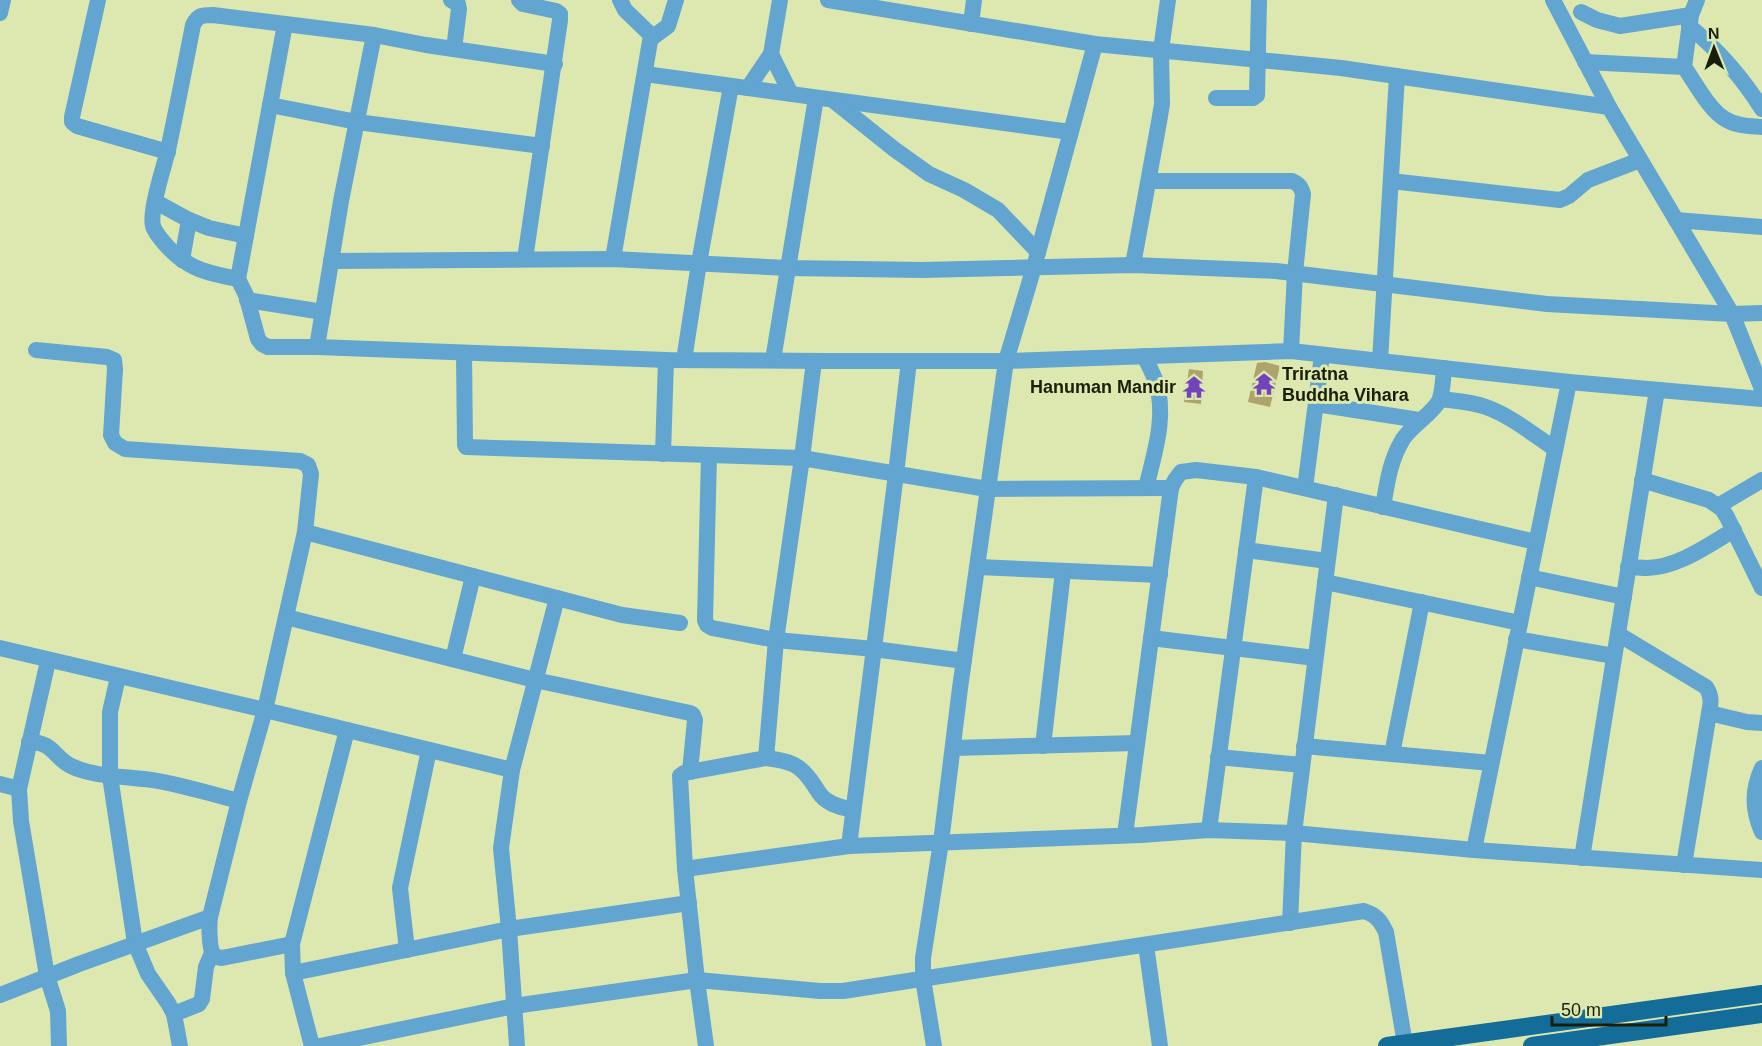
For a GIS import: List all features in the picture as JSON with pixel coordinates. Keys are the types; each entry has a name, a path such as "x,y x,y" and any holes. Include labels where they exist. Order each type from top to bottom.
{"main road":[{"path":"1396,1045 1762,994"},
{"path":"1532,1046 1762,1014"}],"street":[{"path":"0,13 3,0"},
{"path":"98,0 72,122 76,126 168,152"},
{"path":"451,0 458,4 459,9 454,49"},
{"path":"519,0 523,4 556,11 560,14 555,64 525,259"},
{"path":"620,0 625,10 653,37"},
{"path":"613,259 650,41 668,26 676,0"},
{"path":"684,360 699,263 739,87 771,54 780,0"},
{"path":"828,0 876,4 971,24 1095,44 1341,68 1609,107"},
{"path":"971,24 974,0"},
{"path":"1133,265 1162,104 1161,50 1168,0"},
{"path":"1216,98 1256,97 1259,60 1259,0"},
{"path":"1553,0 1609,107 1732,314 1762,389"},
{"path":"1568,28 1578,19 1582,6 1597,20 1620,26 1693,13"},
{"path":"238,279 194,268 182,260 160,238 153,226 153,214 197,17 216,8 285,24 374,35 555,64"},
{"path":"1693,13 1684,67 1715,111 1725,119 1743,126 1762,127"},
{"path":"1693,13 1711,44 1733,68 1762,109"},
{"path":"285,24 238,279 247,300 258,339 268,347 666,360 814,361 1006,361 1291,351 1569,382 1762,399"},
{"path":"316,347 341,201 374,35"},
{"path":"934,1046 923,979 922,958 941,842 1006,361 1095,44"},
{"path":"771,54 791,94"},
{"path":"1585,62 1684,67"},
{"path":"645,74 1070,132"},
{"path":"1380,361 1397,76"},
{"path":"825,99 929,174 998,210 1036,259"},
{"path":"773,360 788,268 825,99"},
{"path":"270,105 357,122 542,146"},
{"path":"1391,181 1560,200 1569,196 1588,180 1640,160"},
{"path":"1149,181 1292,181 1298,183 1303,194 1295,273 1291,351"},
{"path":"156,202 209,228 246,236"},
{"path":"182,260 189,220"},
{"path":"1676,220 1762,227"},
{"path":"332,261 613,259 788,268 922,270 1036,259 1276,271 1547,304 1762,314"},
{"path":"247,300 322,312"},
{"path":"36,350 107,357 114,360 111,435 115,443 125,448 300,461 308,465 311,474 304,532 265,710 210,917 212,953 206,967 202,999 199,1004 174,1014"},
{"path":"464,353 466,447 802,458 987,489 1171,488"},
{"path":"1305,488 1322,355"},
{"path":"1144,356 1156,382 1160,405 1160,430 1146,488"},
{"path":"663,454 666,360"},
{"path":"766,758 776,640 814,361"},
{"path":"849,846 897,474 909,361"},
{"path":"1383,507 1389,471 1394,457 1404,438 1440,399 1444,368"},
{"path":"1474,850 1569,382"},
{"path":"1582,858 1657,390"},
{"path":"1440,399 1489,408 1555,448"},
{"path":"1316,404 1419,420"},
{"path":"709,456 706,625 776,640 874,649 964,661"},
{"path":"1125,835 1171,488 1180,472 1256,477 1536,542"},
{"path":"1209,830 1256,477"},
{"path":"1642,480 1709,500 1718,506 1734,530 1762,588"},
{"path":"1718,506 1762,480"},
{"path":"1290,923 1294,833 1335,495"},
{"path":"1628,567 1648,568 1665,565 1689,556 1734,530"},
{"path":"304,532 622,615 680,623"},
{"path":"1246,550 1327,561"},
{"path":"978,567 1160,575"},
{"path":"1043,746 1063,572"},
{"path":"453,659 473,576"},
{"path":"1529,577 1624,597"},
{"path":"1325,582 1422,602 1518,631 1614,656"},
{"path":"517,1046 501,848 512,770 557,598"},
{"path":"1392,754 1422,602"},
{"path":"286,617 535,680 690,712 695,720 690,772"},
{"path":"1617,634 1706,687 1710,692 1711,700 1684,865"},
{"path":"1151,638 1315,658"},
{"path":"0,648 512,770"},
{"path":"48,661 19,789 21,821 47,976 58,1011 59,1046"},
{"path":"118,677 110,712 110,776 135,943 148,974 174,1014 180,1046"},
{"path":"1709,713 1762,723"},
{"path":"312,1046 292,973 291,944 347,730"},
{"path":"29,742 45,744 74,767 110,776 156,781 239,801"},
{"path":"953,748 1137,743"},
{"path":"1304,746 1491,763"},
{"path":"407,950 400,888 429,750"},
{"path":"1218,756 1302,765"},
{"path":"706,1046 688,903 680,776 684,773 766,758 793,763 801,768 826,801 853,810"},
{"path":"1762,768 1756,782 1754,797 1755,815 1762,832"},
{"path":"0,784 19,789"},
{"path":"685,869 849,846 1209,830 1294,833 1474,850 1762,870"},
{"path":"292,973 509,929 688,903"},
{"path":"320,1046 514,1006 697,980 843,991 1364,911 1380,920 1386,932 1396,1045"},
{"path":"0,995 210,917"},
{"path":"212,953 215,957 222,958 291,944"},
{"path":"1146,945 1160,1046"}],"building":[{"name":"Triratna Buddha Vihara","path":"1265,362 1280,366 1270,407 1248,402 1257,363"},
{"name":"Hanuman Mandir","path":"1189,369 1203,371 1201,404 1184,402"}],"place":[{"name":"Triratna Buddha Vihara","path":"1264,384"},
{"name":"Hanuman Mandir","path":"1194,387"}]}
